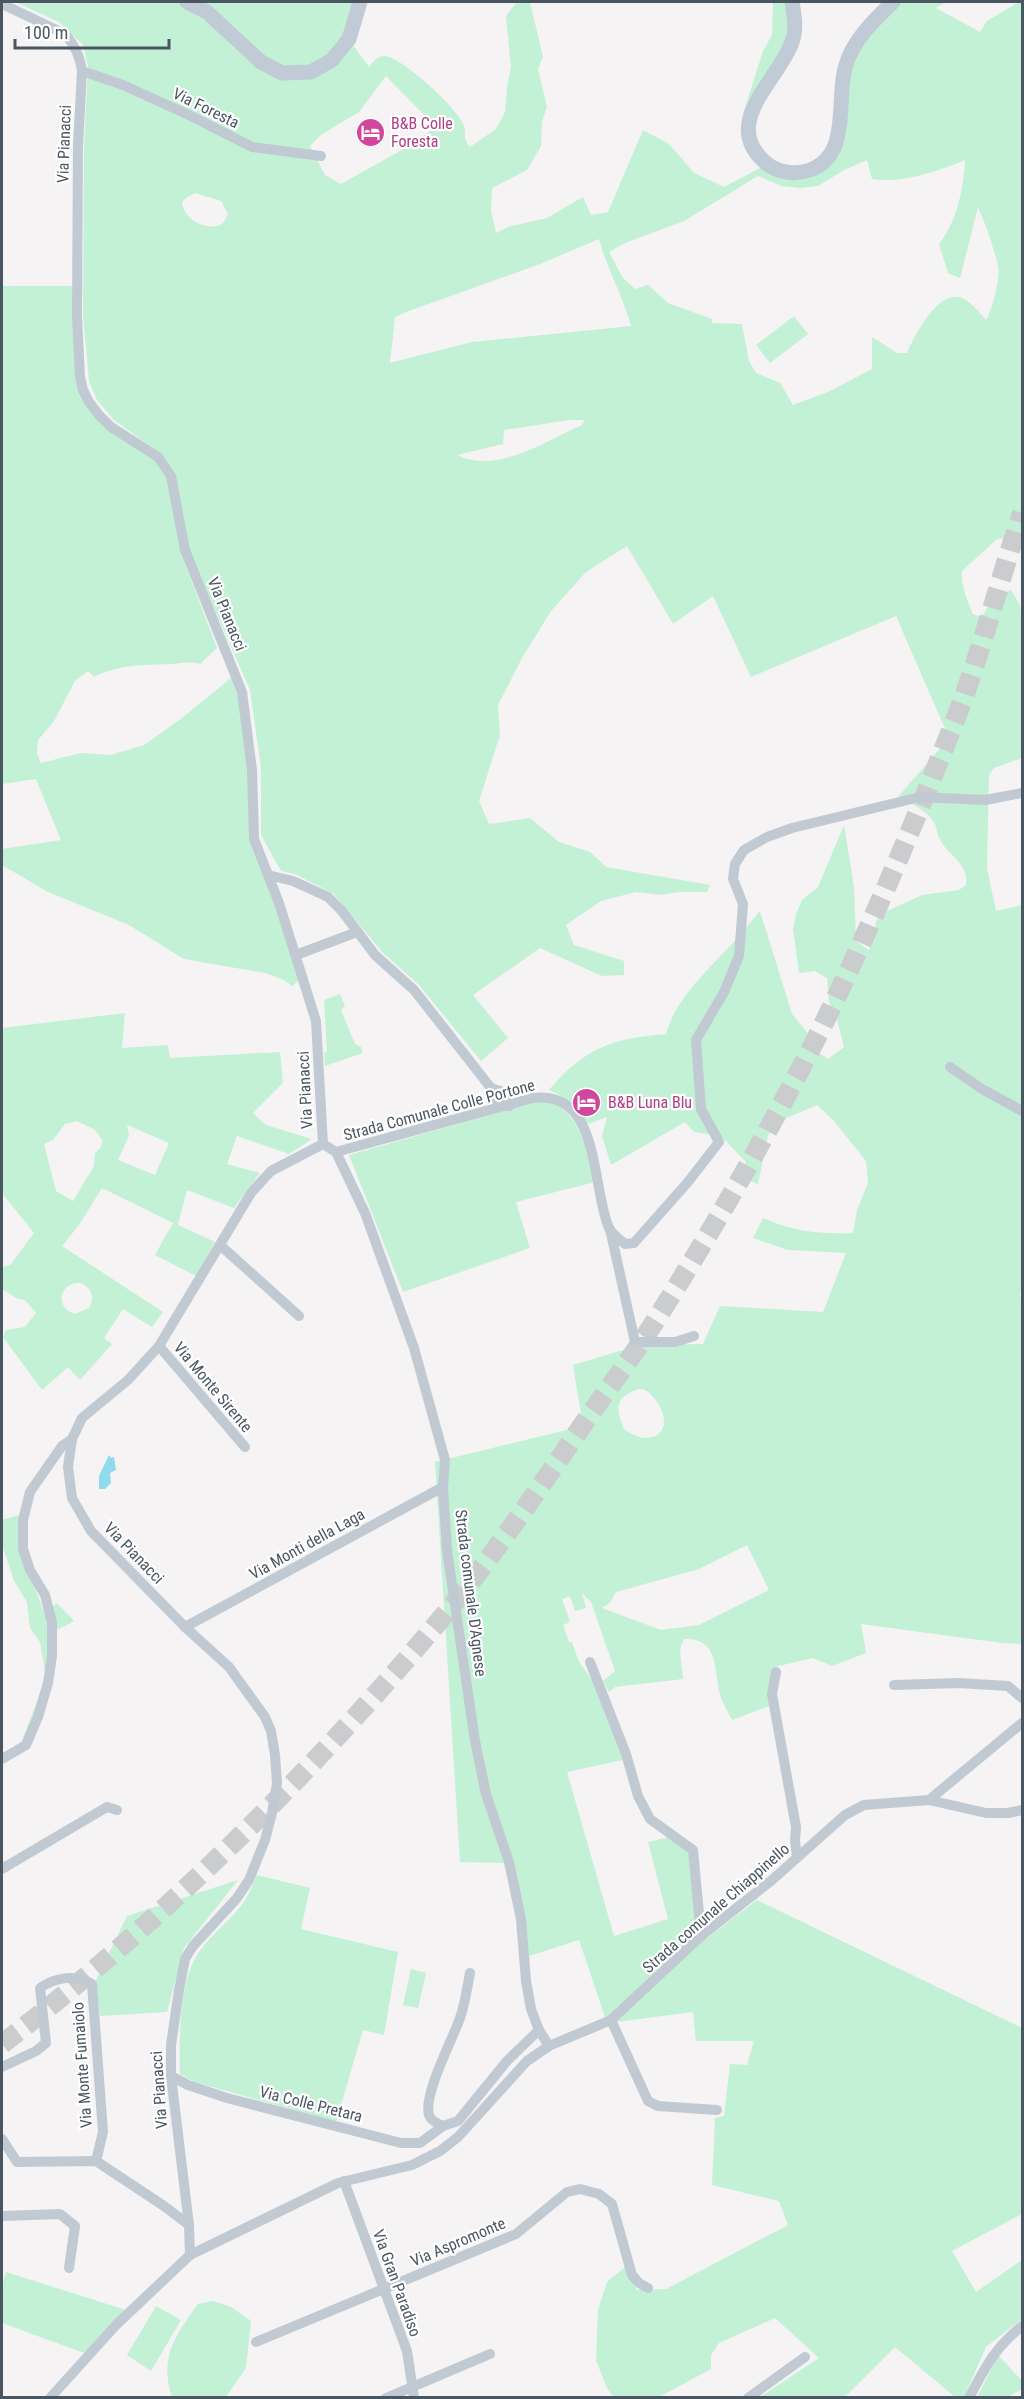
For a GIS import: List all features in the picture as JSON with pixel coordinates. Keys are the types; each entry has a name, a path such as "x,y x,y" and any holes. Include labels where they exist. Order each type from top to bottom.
{"street":[{"path":"186,2 207,12 261,62 282,73 311,72 332,60 349,39 360,2"},
{"path":"792,2 795,32 787,55 762,90 749,121 751,142 758,155 768,165 789,173 812,169 830,155 838,135 845,68 855,44 872,21 893,2"},
{"name":"Via Pianacci","path":"2,4 65,34 78,52 82,71 78,147 77,316 83,390 89,402 105,421 158,457 171,476 185,550 242,692 252,770 254,839 296,955 316,1021 323,1144 271,1171 251,1193 159,1346 128,1380 82,1418 72,1439 68,1467 72,1498 91,1531 185,1627 228,1667 265,1717 271,1731 277,1783 265,1840 249,1880 237,1898 193,1946 185,1959 171,2045 171,2076 189,2225 190,2255"},
{"name":"Via Foresta","path":"82,71 123,85 252,147 321,156"},
{"path":"610,1229 625,1244 634,1243 688,1182 719,1142 701,1109 696,1040 724,992 739,956 743,904 733,879 735,864 744,850 767,837 792,828 921,797 985,800 1023,793"},
{"path":"268,875 293,881 328,897 342,911 375,955 414,990 491,1088 506,1093 509,1106"},
{"path":"296,955 357,932"},
{"path":"950,1067 982,1089 1023,1111"},
{"name":"Strada Comunale Colle Portone","path":"323,1144 336,1152 533,1098 554,1099 568,1106 578,1117 586,1134 635,1342 675,1342 694,1336"},
{"name":"Strada comunale D'Agnese","path":"336,1152 365,1213 414,1348 445,1460 443,1486 447,1550 475,1741 486,1794 509,1862 521,1919 526,1981 531,2009 539,2030 549,2046"},
{"path":"220,1245 299,1316"},
{"name":"Via Monte Sirente","path":"159,1346 245,1447"},
{"path":"2,1760 26,1745 38,1718 48,1683 52,1656 52,1623 45,1595 30,1570 23,1549 23,1520 30,1492 62,1446 72,1439"},
{"name":"Via Monti della Laga","path":"185,1627 443,1486"},
{"path":"590,1662 626,1754 638,1796 650,1818 693,1850 701,1936"},
{"path":"776,1672 772,1694 796,1827 797,1858"},
{"path":"894,1685 959,1683 1008,1686 1023,1698"},
{"path":"929,1800 1023,1723"},
{"name":"Strada comunale Chiappinello","path":"50,2397 120,2320 190,2255 344,2181 405,2167 434,2155 458,2137 519,2069 549,2046 611,2020 701,1936 797,1858 845,1815 864,1805 929,1800 986,1814 1023,1810"},
{"path":"2,1869 107,1807 117,1810"},
{"path":"443,2126 431,2118 429,2103 443,2054 460,2018 470,1972"},
{"name":"Via Monte Fumaiolo","path":"2,2067 36,2051 46,2043 40,1988 47,1983 62,1979 82,1977 92,1984 103,2132 96,2161"},
{"path":"611,2020 648,2101 658,2106 717,2110"},
{"name":"Via Colle Pretara","path":"171,2076 188,2085 227,2098 401,2143 420,2143 443,2126 451,2125 461,2118 507,2061 539,2030"},
{"path":"2,2139 17,2162 96,2161 189,2225"},
{"name":"Via Gran Paradiso","path":"344,2181 406,2351 414,2392"},
{"name":"Via Aspromonte","path":"256,2342 516,2234 567,2192 580,2189 599,2194 612,2204 632,2275 648,2288"},
{"path":"2,2216 60,2214 75,2226 69,2268"},
{"path":"969,2397 991,2357 1003,2342 1023,2326"},
{"path":"386,2397 414,2392 490,2354"},
{"path":"748,2397 805,2357"}],"green space":[{"path":"15,2 357,2 353,45 369,67 377,58 384,56 392,58 415,74 441,96 460,118 464,126 466,141 470,147 496,129 505,112 511,67 506,16 517,2 530,2 543,57 538,69 547,107 542,121 541,146 527,170 492,188 491,210 496,233 508,227 547,218 583,197 591,215 608,212 643,130 669,144 694,173 724,187 762,167 743,128 743,114 763,51 772,35 773,2 791,2 792,31 747,122 762,166 824,167 853,63 862,44 899,2 946,2 936,8 980,32 987,21 1022,2 1022,537 1021,535 997,539 962,571 962,582 973,614 978,616 984,614 992,602 1011,590 1020,605 1021,615 1022,758 994,768 989,775 987,868 996,911 1022,905 1022,1294 1020,1294 1022,1305 1022,1641 1020,1644 1002,1643 861,1624 866,1653 832,1666 813,1658 774,1667 768,1688 769,1706 732,1720 721,1697 713,1657 704,1643 695,1640 684,1639 681,1645 683,1679 615,1687 609,1692 603,1681 615,1671 591,1602 582,1593 586,1608 575,1611 570,1596 562,1599 570,1622 563,1625 569,1642 572,1642 579,1662 593,1682 623,1760 567,1772 614,1936 668,1919 648,1842 678,1835 696,1846 707,1938 757,1900 1022,2028 1022,2214 952,2251 976,2292 1022,2260 1022,2319 986,2347 964,2397 955,2397 895,2347 848,2394 841,2397 760,2397 819,2358 775,2318 719,2343 711,2355 711,2369 659,2397 613,2397 606,2386 596,2360 598,2310 607,2282 625,2267 637,2290 666,2289 788,2225 779,2201 712,2185 715,2118 724,2116 730,2064 747,2065 754,2041 696,2041 693,2012 616,2022 608,2026 579,1940 529,1956 504,1863 460,1862 435,1462 583,1426 573,1365 640,1345 703,1344 720,1306 823,1312 846,1253 788,1250 753,1238 763,1218 807,1231 853,1233 857,1210 868,1183 866,1161 834,1121 817,1105 784,1119 768,1135 758,1184 738,1177 746,1162 721,1136 694,1132 685,1122 611,1165 602,1136 607,1117 588,1124 572,1104 549,1090 575,1064 601,1048 630,1039 666,1034 684,998 760,911 792,1014 806,1031 819,1053 828,1059 844,1047 837,1019 829,1003 827,978 815,971 799,973 793,929 796,914 802,900 818,887 844,825 854,887 856,941 869,950 878,915 922,895 959,890 966,885 964,871 940,840 934,822 918,807 898,797 949,738 896,616 751,677 713,596 673,624 627,546 586,572 551,611 522,658 498,705 500,735 479,801 489,824 530,818 559,842 590,852 606,867 710,885 707,892 679,892 661,895 636,892 601,901 566,925 574,945 624,961 624,975 602,976 540,948 473,995 508,1038 481,1061 419,985 382,952 334,894 295,874 281,871 261,835 261,768 250,690 187,547 171,468 156,450 114,420 97,400 89,381 83,315 84,146 88,67 83,45 59,22","holes":["386,76 436,127 409,146 341,184 325,175 310,146 322,134 359,112","867,160 872,179 883,180 920,175 965,160 963,182 955,215 939,244 948,273 960,278 978,207 987,228 999,270 993,302 986,320 962,298 953,297 944,300 922,325 907,353 897,353 872,337 872,369 830,391 793,405 780,383 756,373 749,361 742,324 712,323 712,319 668,303 648,285 635,289 623,278 609,252 625,243 684,221 758,176 781,186 800,188 818,186 844,170","195,193 221,201 228,214 220,225 201,225 190,218 182,202","599,239 631,326 472,342 390,363 395,317 540,264","569,420 585,420 582,425 537,447 504,459 472,460 457,455 503,444 504,430","638,1389 645,1390 652,1396 661,1409 664,1419 659,1433 653,1437 644,1438 624,1429 618,1409 625,1396","747,1545 769,1590 699,1625 661,1630 602,1608 610,1603 616,1592 699,1569"]},
{"path":"2,286 73,286 80,394 154,459 166,475 182,556 217,648 200,664 186,662 132,666 94,677 88,671 75,681 54,721 38,740 37,754 41,763 81,753 111,755 144,745 231,678 238,696 249,771 250,826 300,979 292,986 282,979 265,973 184,959 129,925 48,892 2,865 2,849 61,840 36,779 2,784"},
{"path":"794,316 808,334 770,363 756,345"},
{"path":"340,994 345,1006 341,1010 355,1044 361,1047 363,1053 325,1066 324,1053 327,1052 324,1000"},
{"path":"125,1013 122,1048 168,1045 170,1058 280,1052 283,1083 253,1113 266,1125 312,1139 289,1154 237,1136 227,1164 260,1173 234,1208 187,1190 178,1225 215,1242 196,1276 155,1255 173,1223 102,1188 79,1225 62,1246 163,1312 152,1327 123,1309 104,1338 112,1344 80,1380 68,1367 42,1390 3,1337 6,1330 25,1327 36,1313 25,1300 18,1299 2,1289 2,1268 11,1264 34,1233 2,1193 2,1028","holes":["77,1121 95,1130 103,1141 95,1153 94,1166 73,1201 56,1191 44,1144 53,1140 65,1124","127,1125 169,1143 155,1175 118,1160 129,1136","74,1284 85,1285 92,1297 89,1308 75,1314 68,1311 62,1301 64,1290"]},
{"path":"550,1101 570,1116 576,1125 586,1147 595,1182 516,1202 530,1248 403,1292 349,1155 536,1102"},
{"path":"19,1515 20,1546 44,1613 57,1603 74,1621 55,1631 49,1687 31,1740 21,1743 46,1678 40,1642 30,1628 27,1602 14,1581 2,1544 2,1520"},
{"path":"257,1875 310,1888 301,1929 398,1952 384,2035 363,2030 336,2122 195,2082 180,2074 182,2011 187,1978 192,1964 204,1945 240,1907"},
{"path":"238,1880 184,1948 167,2012 100,2016 96,1980 127,1916"},
{"path":"411,1969 426,1973 418,2008 403,2005"},
{"path":"6,2272 126,2310 84,2353 2,2323 2,2287"},
{"path":"213,2301 231,2307 251,2321 246,2368 226,2397 172,2397 167,2370 168,2358 176,2337 198,2304"},
{"path":"156,2306 181,2320 151,2371 127,2355"},
{"path":"998,2355 1022,2381 1022,2389 1008,2397 977,2398"}],"water":[{"path":"109,1455 111,1458 114,1457 116,1470 110,1473 111,1483 105,1489 99,1489 99,1476"}],"tunnel":[{"path":"2,2044 61,1997 176,1897 232,1844 340,1734 440,1620 478,1572 650,1329 764,1138 821,1029 856,955 906,842 962,702 1022,513"}],"place":[{"name":"B&B Colle Foresta","path":"370,132"},
{"name":"B&B Luna Blu","path":"587,1102"}]}
